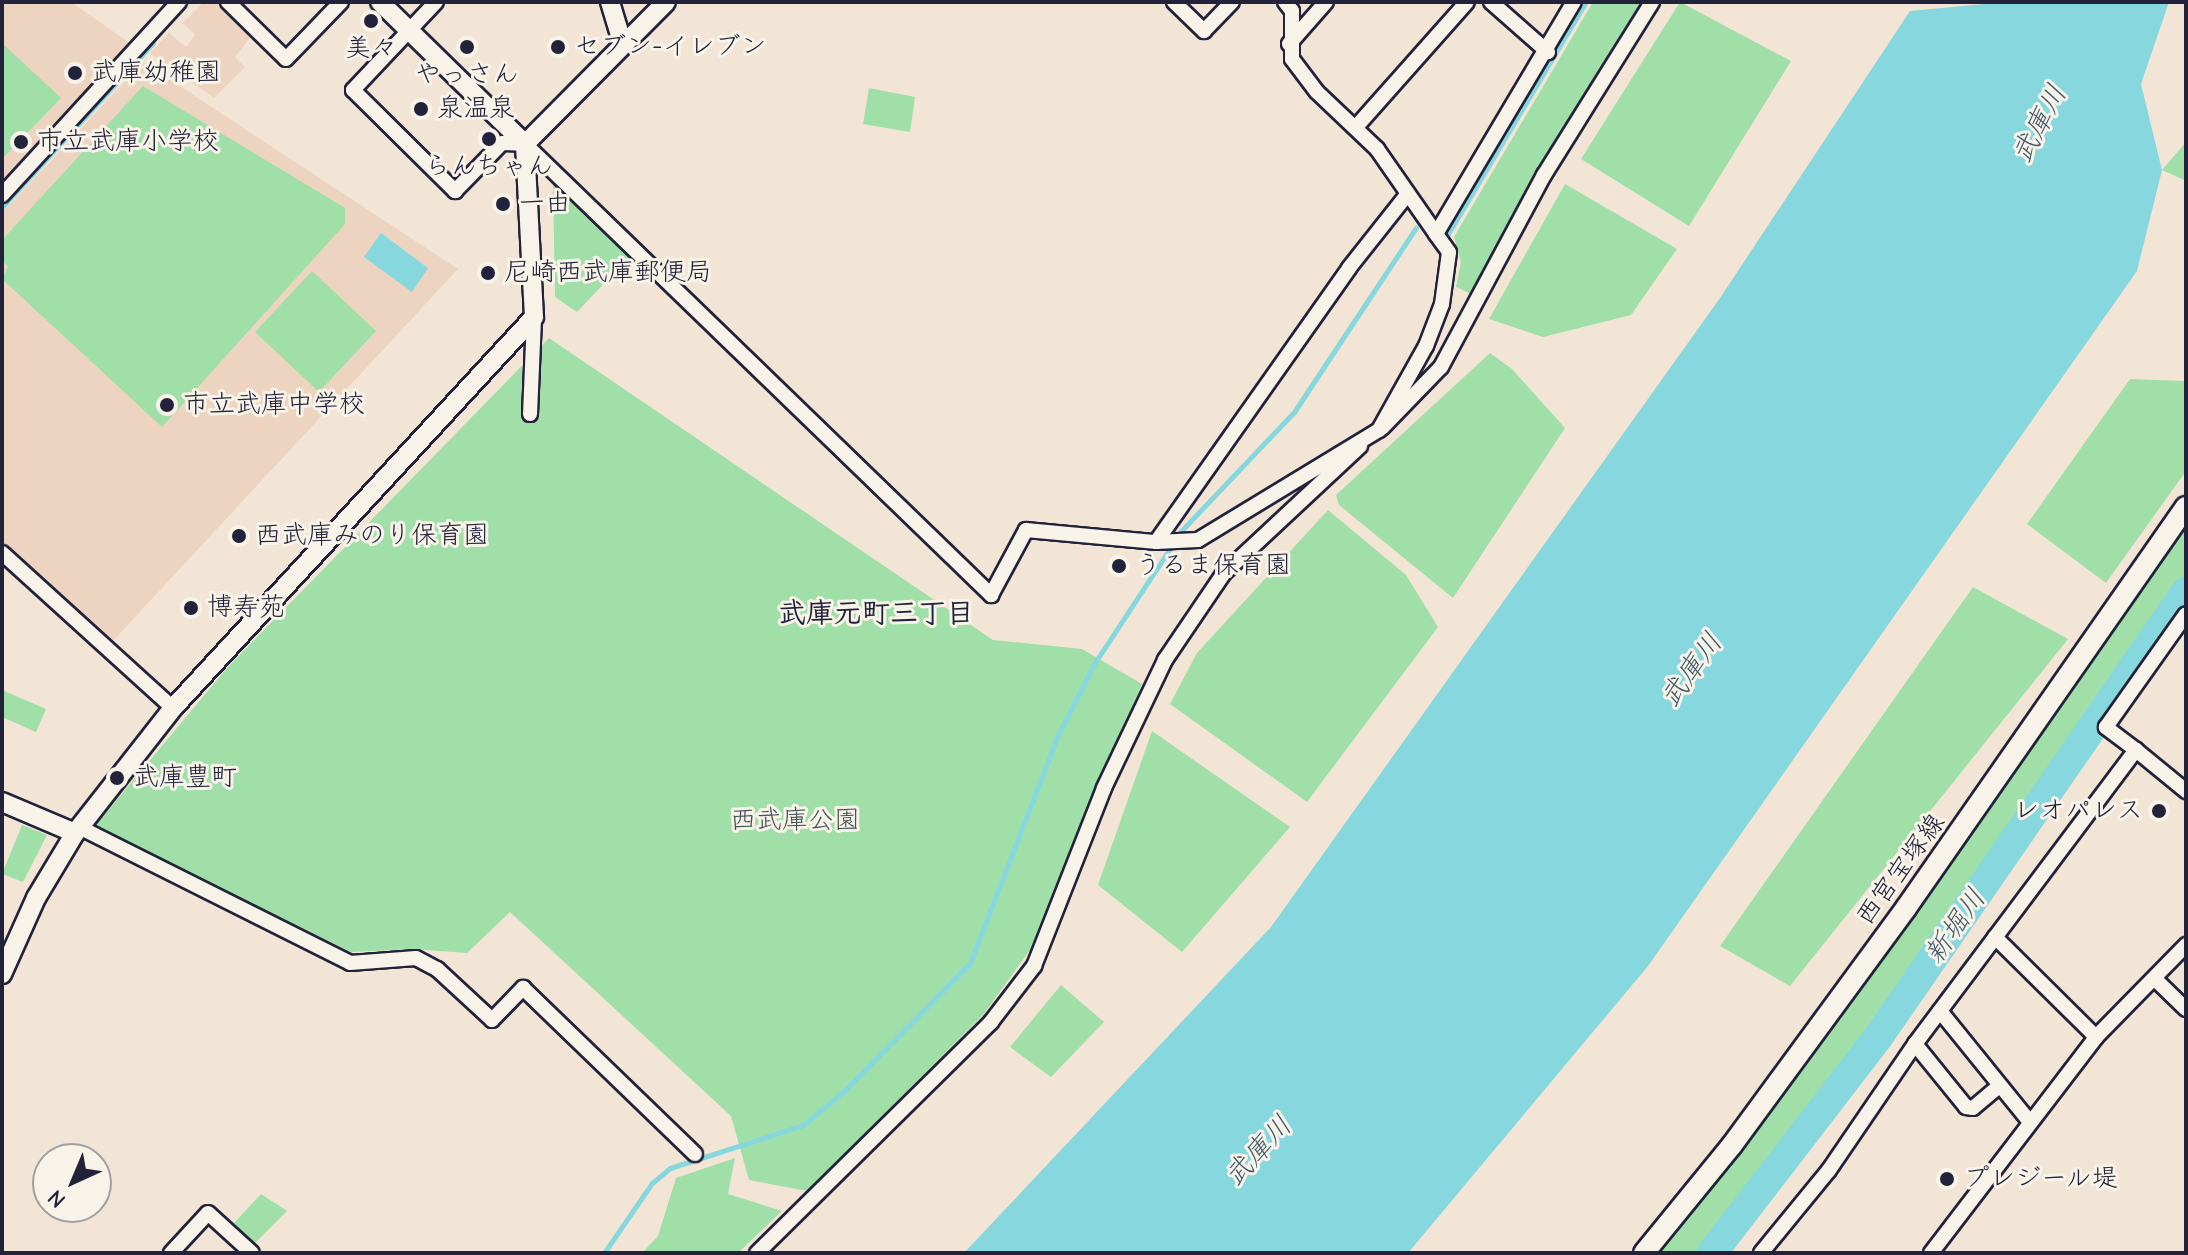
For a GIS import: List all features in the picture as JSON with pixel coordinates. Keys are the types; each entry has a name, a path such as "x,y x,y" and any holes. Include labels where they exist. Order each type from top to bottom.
{"main road":[{"name":"西宮宝塚線","path":"1644,1253 1732,1145 1906,908 2186,507"}],"street":[{"path":"2,195 179,2"},
{"path":"228,2 286,59 341,2"},
{"path":"380,2 991,595 1026,530 1156,542 1210,535 1379,430 1426,346 1442,304 1449,252 1406,196 1377,149 1317,92 1292,59 1288,44 1292,11 1285,2"},
{"path":"436,2 353,90 455,191 502,143 525,144"},
{"path":"610,2 623,45"},
{"path":"530,414 534,317 525,144 666,2"},
{"path":"1174,2 1204,31 1232,2"},
{"path":"1288,44 1326,2"},
{"path":"1356,127 1467,2"},
{"path":"1491,2 1548,52"},
{"path":"1436,234 1548,52 1574,2"},
{"path":"757,1253 991,1022 1034,966 1104,788 1165,660 1224,573 1379,430 1441,367 1544,175 1652,2"},
{"path":"1156,542 1349,268 1406,196"},
{"path":"2,974 36,898 77,830 173,708 534,317"},
{"path":"2,553 173,708"},
{"path":"2186,614 2106,727 2186,791"},
{"path":"1761,1253 1829,1170 1915,1044 2136,750"},
{"path":"2,802 77,830 350,963 416,958 437,969 492,1020 523,988 695,1154"},
{"path":"1995,937 2096,1037"},
{"path":"1931,1253 2096,1037 2183,954"},
{"path":"2155,979 2186,1009"},
{"path":"1940,1011 2030,1122"},
{"path":"1915,1044 1966,1107 1973,1108 1999,1086"},
{"path":"171,1253 208,1213 252,1253"}],"shaded area":[{"path":"2,2 71,2 131,44 2,182"},
{"path":"204,2 222,2 254,33 235,57 245,67 214,98 150,53 169,33 186,47 195,35 183,23"},
{"name":"市立武庫中学校","path":"143,62 458,269 111,643 2,541 2,213"}],"green space":[{"path":"1593,2 1641,2 1529,184 1471,294 1456,287 1461,262 1454,237"},
{"path":"1680,2 1791,61 1689,226 1581,159"},
{"name":"市立武庫小学校","path":"2,43 61,98 2,159"},
{"path":"143,86 345,208 345,224 162,427 2,279 8,267 2,260 2,240"},
{"path":"869,88 915,97 910,132 863,124"},
{"path":"2186,142 2186,181 2162,170"},
{"path":"553,183 629,257 577,312 555,297"},
{"path":"1565,184 1677,249 1631,315 1543,337 1489,319"},
{"path":"312,271 376,331 319,392 255,332"},
{"name":"西武庫公園","path":"549,338 993,640 1082,649 1142,684 1030,950 983,1015 807,1191 749,1180 731,1116 510,912 467,953 413,949 351,952 95,826 227,668"},
{"path":"1490,353 1512,369 1565,428 1453,598 1339,505 1336,495"},
{"path":"2130,379 2186,381 2186,471 2106,583 2027,524"},
{"path":"1328,510 1406,575 1438,627 1307,802 1170,704 1197,653"},
{"path":"2186,513 2186,586 1803,1122 1701,1253 1652,1253"},
{"path":"1973,587 2068,639 1790,986 1720,946"},
{"path":"2,690 46,709 36,732 2,717"},
{"path":"1152,731 1290,827 1182,952 1098,885"},
{"path":"22,825 47,835 23,882 2,874"},
{"path":"1061,985 1104,1022 1051,1077 1010,1047"},
{"path":"735,1158 728,1194 782,1211 738,1253 642,1253 658,1236 676,1178"},
{"path":"261,1194 287,1211 255,1243 234,1223"}],"water":[{"name":"武庫川","path":"2005,2 2169,2 2141,84 2162,170 2137,271 1648,966 1408,1253 964,1253 1271,927 1720,298 1910,11"},
{"path":"381,233 428,268 412,292 364,257"}],"waterway":[{"path":"1448,234 1586,2"},
{"path":"2,207 153,43"},
{"path":"604,1253 652,1183 670,1168 803,1125 843,1092 970,963 1058,735 1094,664 1182,530 1294,412 1416,228"},
{"name":"新堀川","path":"1712,1253 1879,1036 2186,592"}],"place":[{"name":"美々","path":"371,21"},
{"name":"やっさん","path":"467,47"},
{"name":"セブン-イレブン","path":"558,47"},
{"name":"武庫幼稚園","path":"75,73"},
{"name":"泉温泉","path":"421,109"},
{"name":"らんちゃん","path":"489,139"},
{"name":"市立武庫小学校","path":"21,142"},
{"name":"一由","path":"503,204"},
{"name":"尼崎西武庫郵便局","path":"488,273"},
{"name":"市立武庫中学校","path":"167,405"},
{"name":"西武庫みのり保育園","path":"239,536"},
{"name":"うるま保育園","path":"1119,566"},
{"name":"博寿苑","path":"191,608"},
{"name":"武庫豊町","path":"117,778"},
{"name":"レオパレス","path":"2159,811"},
{"name":"プレジール堤","path":"1947,1179"}],"district":[{"name":"武庫元町三丁目","path":"876,613"}]}
